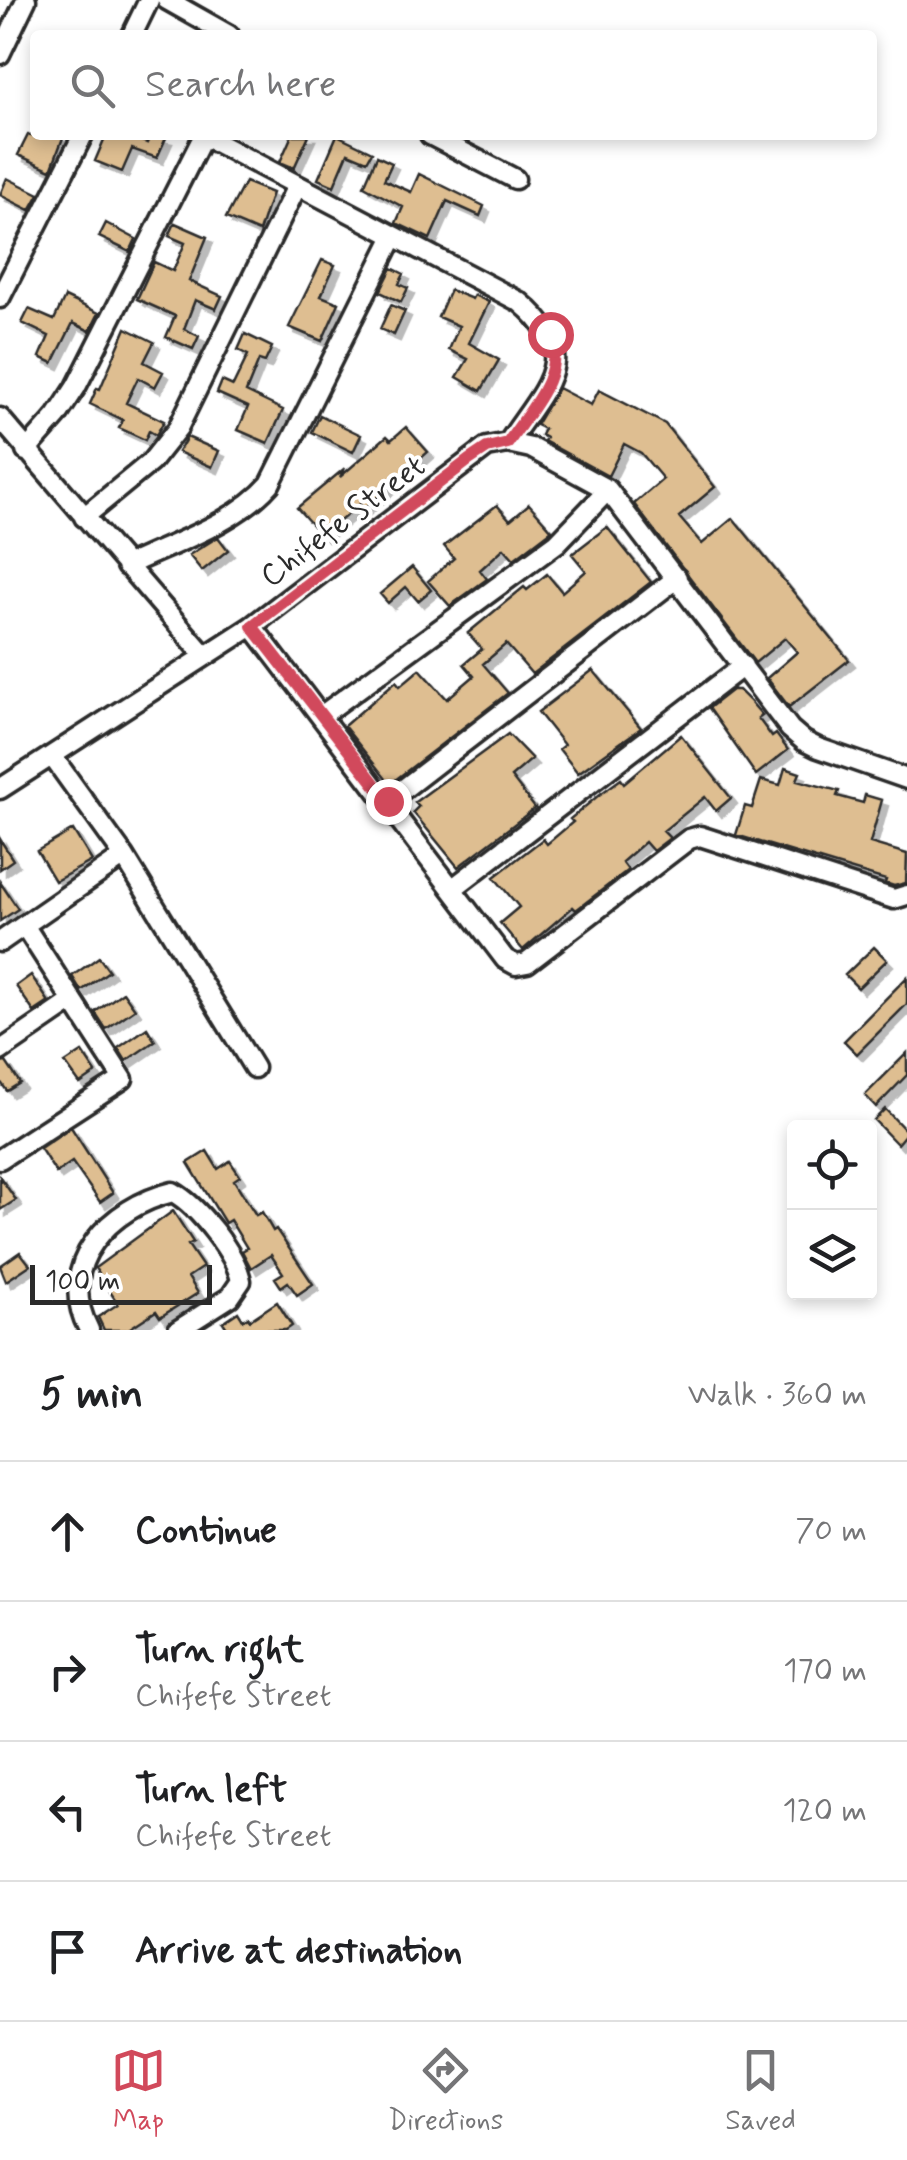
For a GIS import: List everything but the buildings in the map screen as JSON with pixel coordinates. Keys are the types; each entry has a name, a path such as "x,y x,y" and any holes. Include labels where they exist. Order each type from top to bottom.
{"street":[{"path":"0,54 26,0"},
{"path":"134,30 148,0"},
{"path":"167,0 220,30"},
{"path":"0,298 80,140"},
{"path":"26,451 57,416 76,386 201,140"},
{"path":"213,140 520,302 538,316 556,352 553,375 508,443 531,448 608,490 804,741 907,779"},
{"path":"440,140 516,179"},
{"path":"84,517 151,462 178,428 297,186"},
{"path":"126,566 238,512 270,484 394,236"},
{"path":"0,418 204,656"},
{"name":"Chifefe Street","path":"508,443 487,448 469,460 252,626 506,960 516,965 527,964 689,839 700,836 894,899 907,894"},
{"path":"321,716 557,543 608,490"},
{"path":"388,801 677,578"},
{"path":"0,789 252,626"},
{"path":"452,889 743,666"},
{"path":"52,756 124,856 254,1068"},
{"path":"0,942 124,856"},
{"path":"0,1159 123,1079 24,926"},
{"path":"0,1051 73,1001"},
{"path":"90,1330 76,1292 81,1266 92,1242 121,1216 152,1197 174,1192 190,1201 239,1266 242,1281 230,1297 178,1330"}],"route":[{"path":"388,801 252,626 469,460 487,448 508,443 553,375 556,352 550,334"}]}
